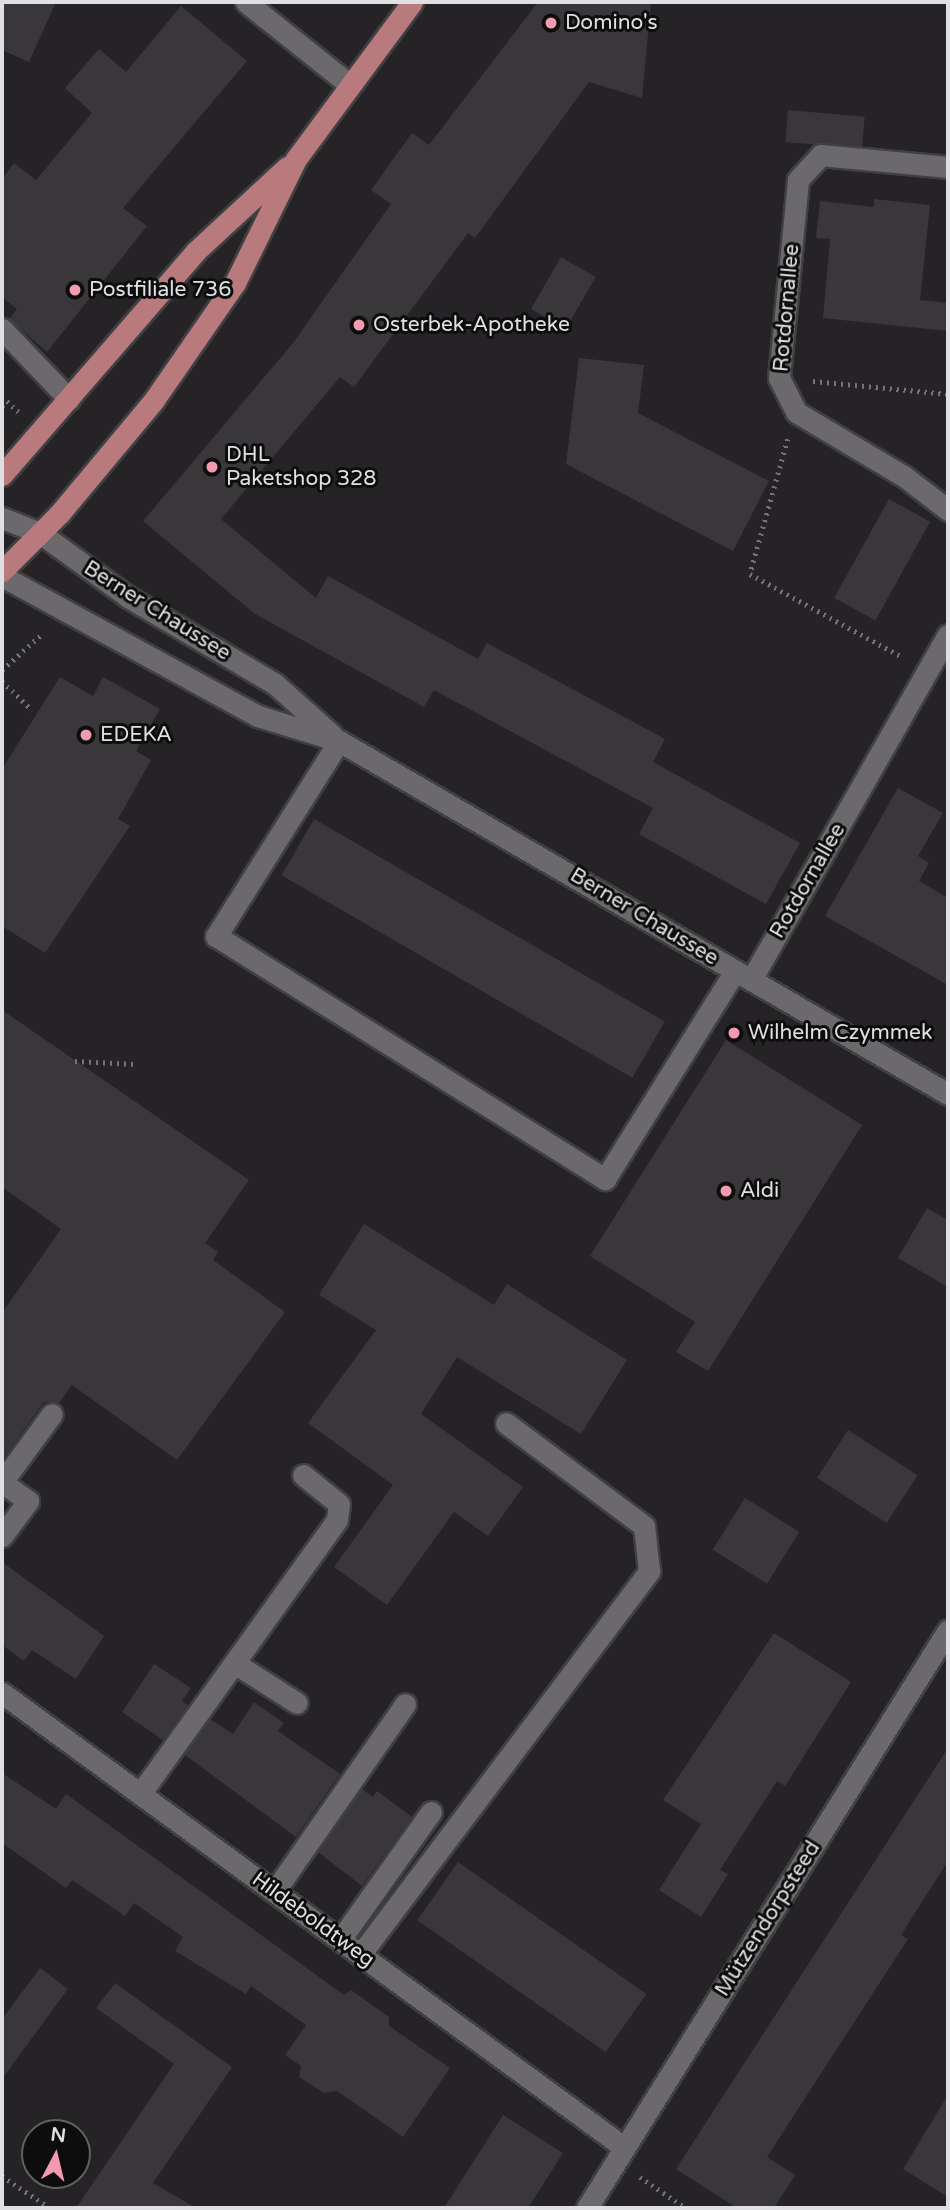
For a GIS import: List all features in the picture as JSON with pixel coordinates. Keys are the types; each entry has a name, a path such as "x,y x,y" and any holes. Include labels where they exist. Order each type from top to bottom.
{"main road":[{"path":"2,571 122,443 235,283 296,159 412,2"},
{"path":"2,475 196,251 296,159"}],"street":[{"path":"246,2 350,85"},
{"name":"Rotdornallee","path":"796,412 779,378 799,180 821,155 948,167"},
{"path":"2,329 69,399"},
{"path":"796,412 905,477 948,510"},
{"name":"Berner Chaussee","path":"2,518 40,533 128,597 275,684 339,741 948,1094"},
{"name":"Berner Chaussee","path":"2,576 65,614 258,716 339,741"},
{"name":"Rotdornallee","path":"339,741 216,936 605,1179 743,976 948,635"},
{"path":"2,1536 28,1501 2,1482 52,1414"},
{"path":"360,1955 649,1571 644,1526 506,1423"},
{"path":"140,1794 337,1520 339,1504 303,1475"},
{"name":"Mützendorpsteed","path":"587,2208 948,1630"},
{"path":"236,1664 297,1703"},
{"name":"Hildeboldtweg","path":"2,1693 340,1940 621,2154"},
{"path":"274,1892 405,1703"},
{"path":"340,1940 431,1812"}],"path":[{"path":"779,378 948,394"},
{"path":"796,412 750,574 927,671"},
{"path":"2,670 65,614"},
{"path":"2,681 32,710"},
{"path":"75,1061 135,1064"},
{"path":"621,2154 686,2208"},
{"path":"2,2176 50,2208"}],"building":[{"path":"2,2 56,2 29,62 2,50"},
{"path":"538,2 651,2 642,98 589,82 475,238 468,233 354,387 340,377 221,519 316,598 328,576 478,659 487,643 665,739 653,762 800,843 766,904 639,834 653,808 434,690 424,707 255,614 143,521 293,343 391,204 371,190 412,133 429,145"},
{"path":"181,6 247,61 123,208 147,226 47,352 9,319 17,309 2,297 2,179 14,163 36,180 92,113 65,88 99,49 126,72"},
{"path":"788,110 865,117 862,149 785,142"},
{"path":"874,199 930,205 920,300 948,303 948,331 823,318 830,239 816,238 820,201 874,207"},
{"path":"561,257 596,277 566,329 531,309"},
{"path":"579,358 644,365 638,413 769,481 733,551 566,464"},
{"path":"889,499 930,522 875,621 834,598"},
{"path":"60,677 93,696 103,677 160,709 136,751 151,760 118,819 130,826 45,953 2,926 2,769"},
{"path":"898,788 943,813 918,856 929,863 919,881 948,898 948,985 825,916"},
{"path":"314,819 665,1022 632,1078 282,875"},
{"path":"2,1010 249,1180 205,1243 218,1252 213,1260 285,1312 177,1460 72,1385 59,1403 44,1402 2,1460 2,1313 61,1229 2,1187"},
{"name":"Aldi","path":"726,1040 862,1125 708,1371 676,1352 695,1322 590,1256"},
{"path":"927,1208 948,1220 948,1287 898,1258"},
{"path":"364,1224 494,1305 507,1284 627,1360 581,1434 457,1357 421,1414 523,1487 488,1536 454,1512 387,1605 334,1567 393,1485 308,1423 376,1330 319,1295"},
{"path":"848,1430 918,1475 887,1523 817,1478"},
{"path":"745,1498 799,1532 767,1584 713,1550"},
{"path":"2,1562 104,1636 76,1679 32,1650 24,1661 2,1645"},
{"path":"774,1633 851,1682 785,1786 777,1781 720,1870 728,1874 701,1917 659,1890 701,1824 663,1800"},
{"path":"154,1664 191,1688 182,1701 188,1705 163,1740 122,1712"},
{"path":"254,1702 284,1723 278,1731 340,1774 296,1837 185,1755 210,1719 233,1734"},
{"path":"948,1748 948,1861 901,1935 908,1939 767,2157 795,2175 774,2208 737,2208 676,2169"},
{"path":"2,1773 56,1809 66,1794 344,1995 351,1990 389,2017 389,2026 450,2068 403,2137 337,2091 324,2093 299,2077 301,2066 285,2055 306,2025 251,1986 246,1994 175,1951 183,1937 134,1903 125,1916 72,1880 66,1888 2,1843"},
{"path":"362,1789 373,1797 377,1791 412,1817 362,1886 318,1852"},
{"path":"458,1862 646,1994 606,2052 417,1920"},
{"path":"40,1968 68,1989 2,2079 2,2019"},
{"path":"115,1983 232,2067 153,2183 196,2208 76,2208 174,2064 96,2008"},
{"path":"948,2095 948,2197 903,2169"},
{"path":"503,2115 563,2153 528,2208 444,2208"}],"place":[{"name":"Domino's","path":"551,23"},
{"name":"Postfiliale 736","path":"75,290"},
{"name":"Osterbek-Apotheke","path":"359,325"},
{"name":"DHL Paketshop 328","path":"212,467"},
{"name":"EDEKA","path":"86,735"},
{"name":"Wilhelm Czymmek","path":"734,1033"},
{"name":"Aldi","path":"726,1191"}]}
